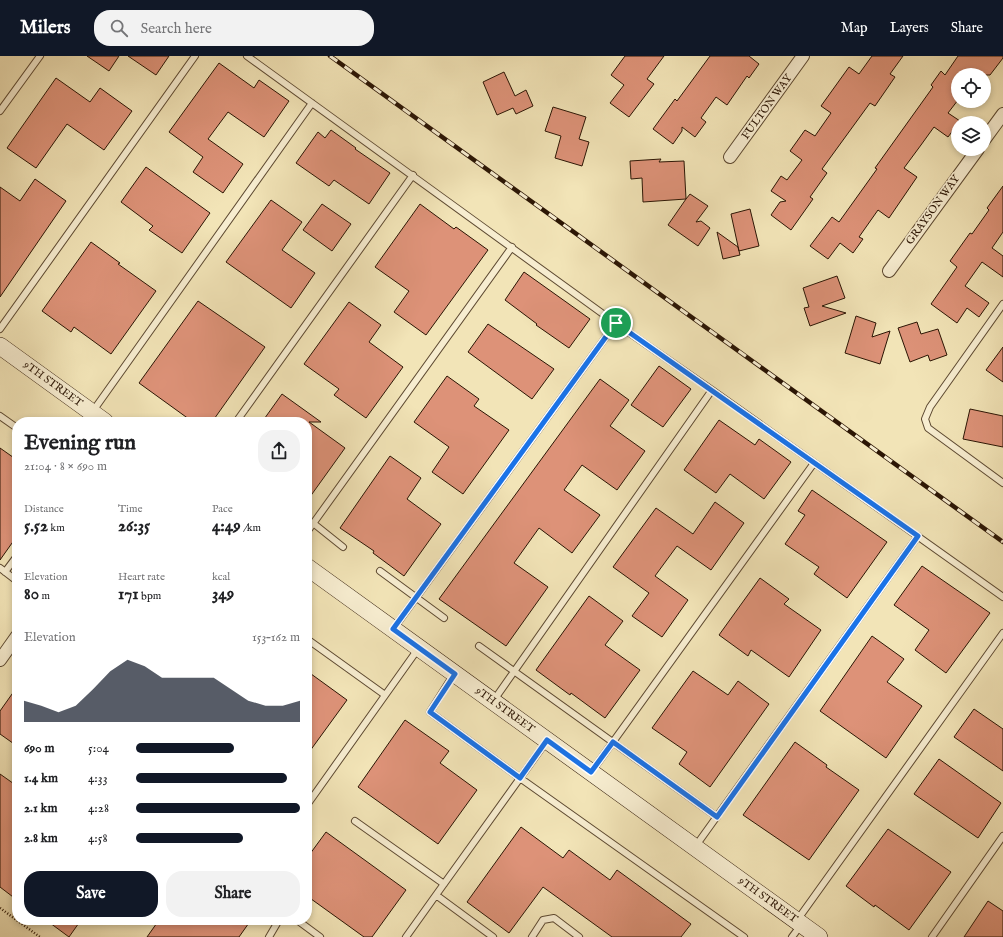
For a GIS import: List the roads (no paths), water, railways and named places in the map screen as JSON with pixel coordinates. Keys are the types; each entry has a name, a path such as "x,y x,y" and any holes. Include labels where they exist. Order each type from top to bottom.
{"street":[{"name":"FULTON WAY","path":"730,157 803,56"},
{"path":"991,130 1003,114"},
{"name":"GRAYSON WAY","path":"889,271 973,156"},
{"name":"9TH STREET","path":"0,346 99,417"},
{"name":"9TH STREET","path":"312,571 695,848 797,927 819,937"},
{"path":"0,660 12,643"}],"lane":[{"path":"0,111 40,56"},
{"path":"0,329 195,56"},
{"path":"247,56 616,323 1003,597"},
{"path":"99,417 312,103"},
{"path":"240,417 413,175"},
{"path":"343,547 313,523 512,247"},
{"path":"1003,304 930,407 925,419 928,428 1003,483"},
{"path":"393,629 616,323"},
{"path":"493,701 712,390"},
{"path":"0,416 12,424"},
{"path":"591,772 814,463"},
{"path":"695,848 918,536"},
{"path":"12,561 3,570 12,577"},
{"path":"380,571 444,618"},
{"path":"797,927 1003,633"},
{"path":"312,643 385,695"},
{"path":"479,646 717,817"},
{"path":"312,798 419,648"},
{"path":"455,674 430,712 520,778 744,937"},
{"path":"406,937 547,740"},
{"path":"355,820 444,884"},
{"path":"932,937 1003,836"},
{"path":"436,895 493,937"},
{"path":"532,937 544,920 554,918 579,937"},
{"path":"269,937 276,925"},
{"path":"304,925 320,937"}],"railway":[{"path":"330,56 1003,542"}]}
